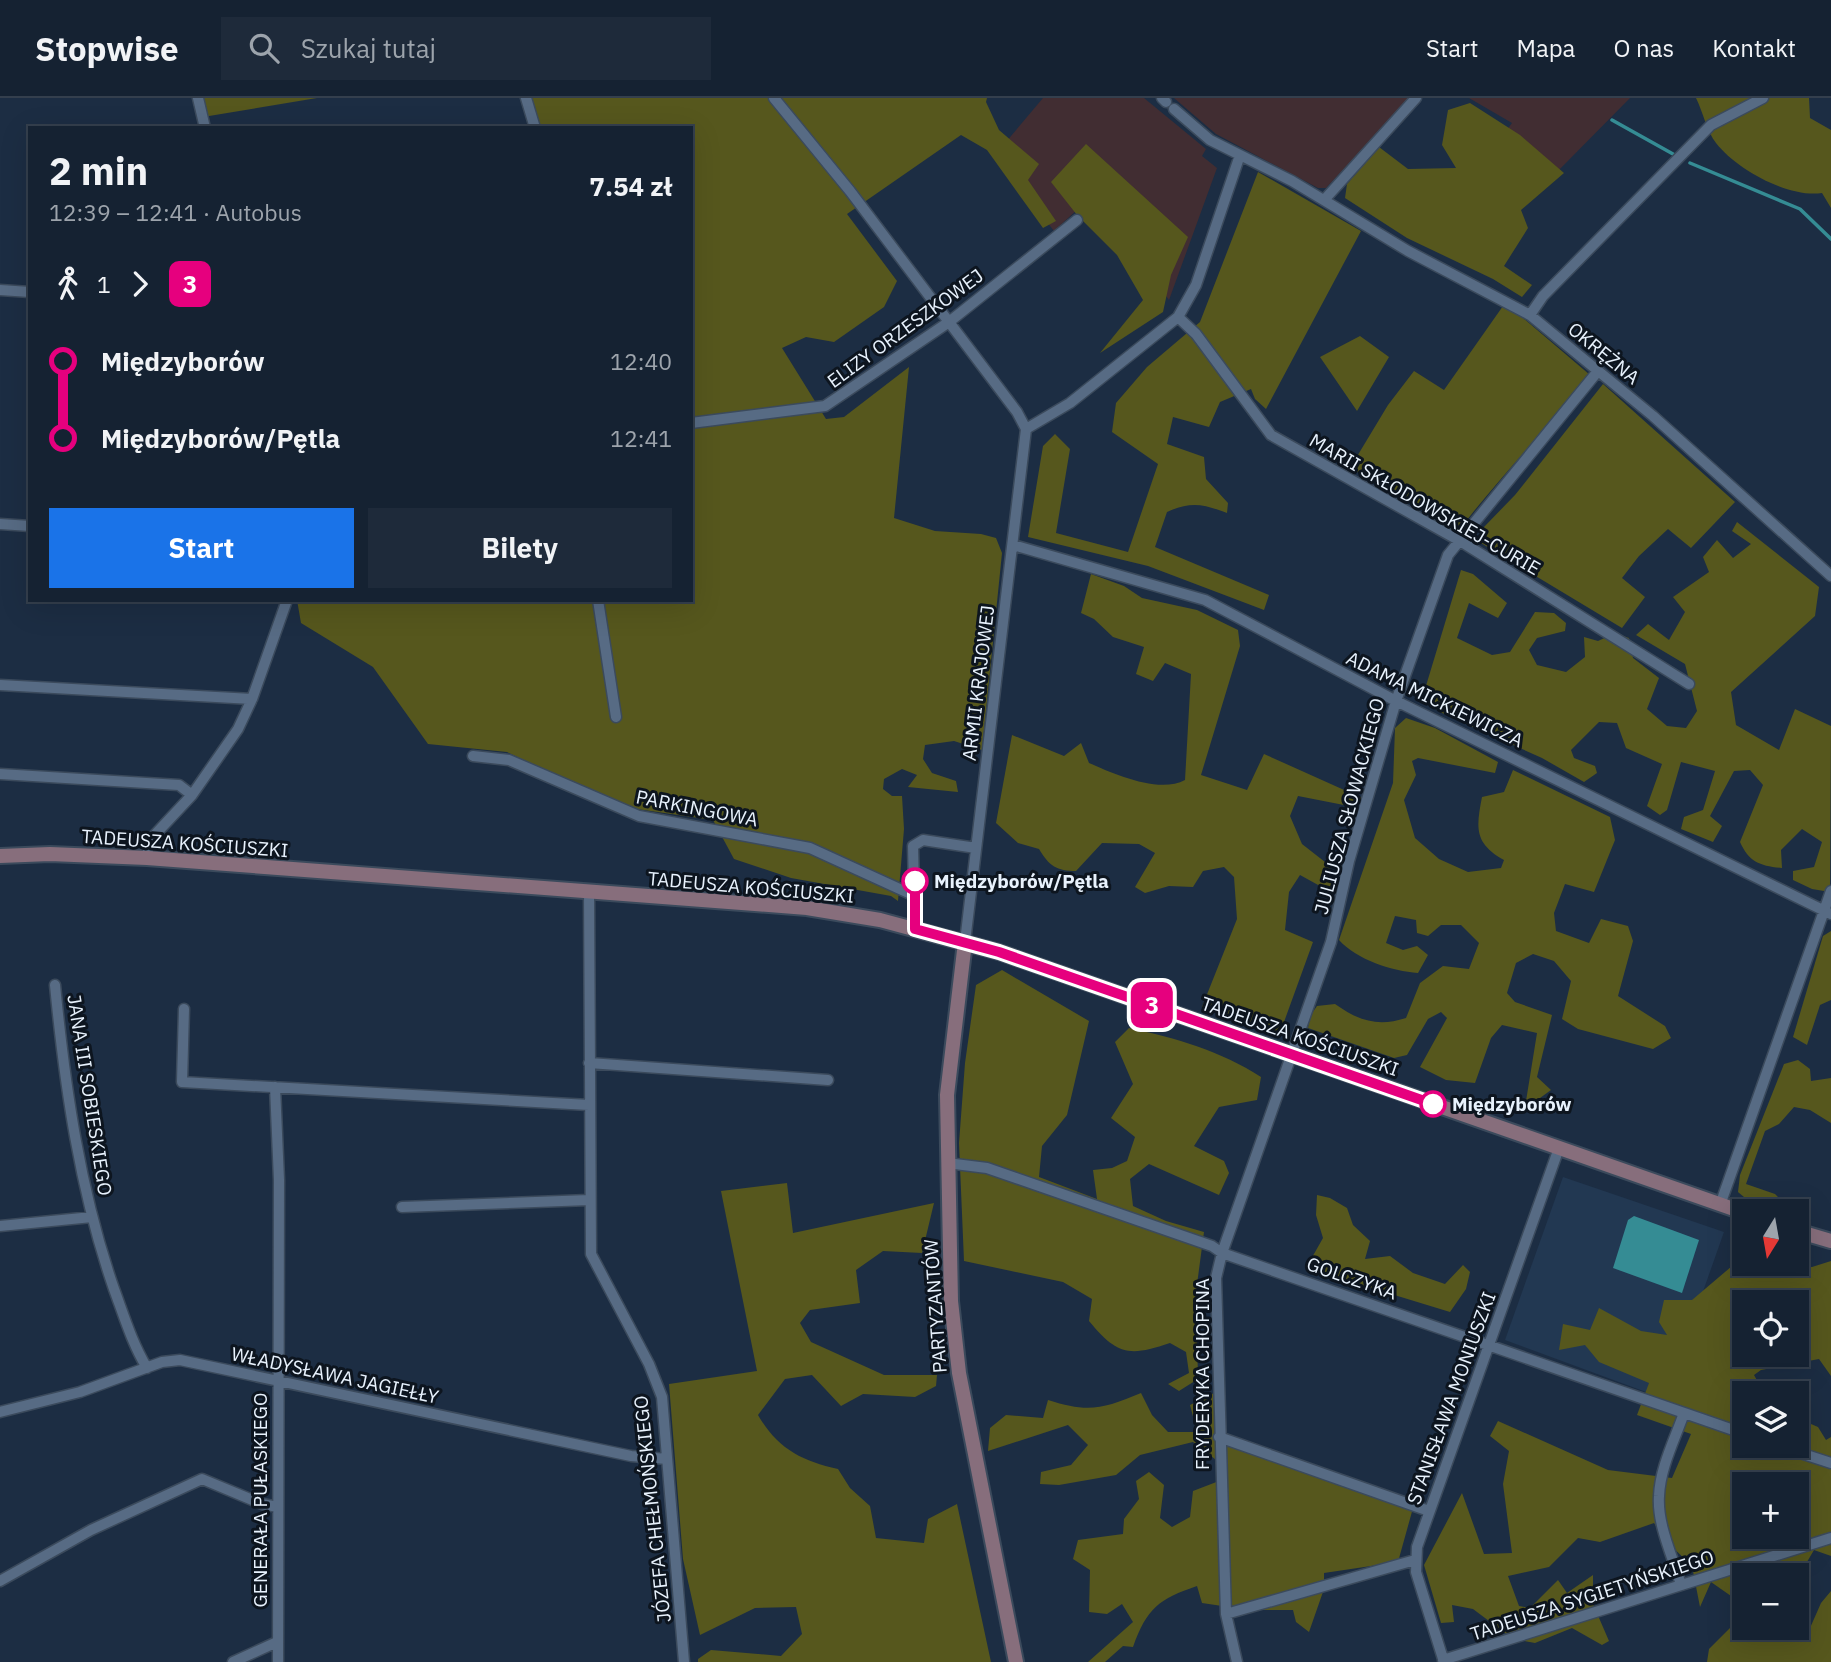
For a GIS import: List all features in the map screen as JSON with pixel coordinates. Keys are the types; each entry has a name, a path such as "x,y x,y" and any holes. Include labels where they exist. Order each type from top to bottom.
{"main road":[{"name":"TADEUSZA KOŚCIUSZKI","path":"0,856 50,854 147,858 838,911 965,942 1732,1209"},
{"name":"PARTYZANTÓW","path":"965,942 947,1095 951,1301 959,1373 1016,1662"},
{"path":"1810,1235 1831,1241"}],"street":[{"path":"526,98 535,126"},
{"path":"774,98 850,191 1017,412 1026,429 1070,404 1178,317 1196,285 1240,155"},
{"path":"1325,199 1416,98"},
{"path":"1530,315 1543,296 1711,125 1763,98"},
{"path":"200,100 205,126"},
{"name":"OKRĘŻNA","path":"1167,103 1210,140 1325,199 1408,251 1530,315 1653,416 1831,576"},
{"name":"ELIZY ORZESZKOWEJ","path":"693,423 825,406 949,322 1077,220"},
{"path":"0,290 28,292"},
{"name":"MARII SKŁODOWSKIEJ-CURIE","path":"1178,317 1196,334 1271,435 1460,541 1689,684"},
{"name":"JULIUSZA SŁOWACKIEGO","path":"1293,1054 1331,942 1349,860 1395,701 1448,555 1598,371"},
{"name":"ARMII KRAJOWEJ","path":"965,942 1026,429"},
{"path":"0,524 28,526"},
{"name":"ADAMA MICKIEWICZA","path":"1013,545 1205,600 1395,701 1827,912"},
{"path":"147,858 149,841 192,795 237,729 252,699 286,602"},
{"path":"598,602 617,717"},
{"path":"0,685 252,699"},
{"name":"PARKINGOWA","path":"473,756 518,763 639,817 810,848 915,896"},
{"path":"0,774 178,785 192,795"},
{"path":"915,929 913,846 922,840 976,848"},
{"path":"1720,1205 1827,912 1831,891"},
{"name":"JÓZEFA CHEŁMOŃSKIEGO","path":"589,892 591,1254 649,1364 662,1397 684,1662"},
{"name":"JANA III SOBIESKIEGO","path":"55,985 78,1162 92,1217 135,1348 147,1368"},
{"path":"184,1009 182,1082 589,1105"},
{"name":"FRYDERYKA CHOPINA","path":"1237,1662 1226,1614 1216,1278 1222,1253 1293,1054"},
{"path":"589,1063 828,1080"},
{"name":"GENERAŁA PUŁASKIEGO","path":"275,1087 279,1180 278,1662"},
{"name":"STANISŁAWA MONIUSZKI","path":"1415,1560 1429,1511 1559,1148"},
{"name":"GOLCZYKA","path":"947,1163 987,1168 1212,1246 1222,1253 1490,1343 1732,1430"},
{"path":"402,1207 589,1200"},
{"path":"0,1226 92,1217"},
{"name":"WŁADYSŁAWA JAGIEŁŁY","path":"0,1412 80,1392 147,1368 180,1360 631,1456 667,1459"},
{"path":"1681,1585 1661,1519 1658,1496 1663,1472 1684,1413"},
{"path":"1219,1437 1429,1511"},
{"path":"1809,1456 1831,1463"},
{"path":"0,1581 91,1530 202,1479 262,1504 278,1507"},
{"name":"TADEUSZA SYGIETYŃSKIEGO","path":"1444,1661 1831,1538"},
{"path":"1226,1614 1415,1560 1444,1661"},
{"path":"233,1662 277,1642"}],"shaded area":[{"path":"198,98 317,98 203,117"},
{"path":"525,98 987,98 986,102 999,130 1039,164 1028,180 1056,221 1043,228 987,150 961,135 847,214 897,281 884,307 834,342 806,337 782,348 826,419 844,417 909,367 894,518 935,531 981,534 996,538 1002,553 982,750 954,741 925,745 923,759 932,773 956,781 958,792 908,787 917,775 902,769 884,779 883,789 892,796 902,796 904,829 898,901 891,896 791,878 734,859 713,820 616,806 507,752 428,744 373,667 301,623 297,602 693,602 693,126 536,126"},
{"path":"1043,98 1144,98 1206,149 1202,156 1217,168 1169,300 1091,197 1054,231 995,155"},
{"path":"1174,98 1409,99 1326,188 1318,188 1216,134"},
{"path":"1469,98 1630,98 1558,171 1501,138 1512,123"},
{"path":"1696,98 1809,98 1810,118 1831,130 1831,208 1822,193 1794,191 1779,186 1737,163 1713,138"},
{"path":"1470,103 1520,135 1564,173 1521,210 1528,228 1504,266 1532,285 1522,297 1493,279 1407,238 1345,198 1347,184 1379,147 1408,169 1456,168 1442,145 1448,110"},
{"path":"1086,144 1188,237 1171,275 1163,312 1100,353 1143,300 1117,255 1077,215 1051,182"},
{"path":"1258,172 1361,231 1266,409 1255,399 1251,389 1220,402 1209,427 1173,417 1167,444 1204,457 1206,479 1228,503 1227,513 1197,505 1183,506 1167,512 1155,547 1269,595 1264,610 1148,566 1028,537 1043,446 1055,434 1070,449 1056,533 1128,552 1158,464 1112,432 1116,403 1147,367 1200,322"},
{"path":"1503,306 1523,318 1590,375 1463,525 1456,526 1350,468 1388,405 1414,371 1444,390"},
{"path":"1360,336 1389,357 1357,411 1320,357"},
{"path":"1603,384 1735,502 1691,548 1668,529 1639,556 1622,578 1645,597 1622,628 1481,543 1484,527 1515,495"},
{"path":"1737,522 1819,587 1815,616 1731,692 1736,725 1779,750 1795,709 1831,726 1830,892 1812,889 1793,880 1793,871 1814,867 1822,842 1802,829 1781,850 1782,868 1756,862 1743,849 1740,842 1763,785 1750,770 1734,771 1710,816 1722,826 1713,842 1681,829 1684,817 1703,810 1715,771 1681,762 1667,810 1660,815 1647,806 1662,764 1626,748 1617,723 1599,722 1571,750 1574,758 1595,766 1597,773 1584,782 1542,758 1440,712 1422,699 1461,570 1473,574 1507,603 1498,618 1469,603 1457,638 1492,655 1510,652 1535,612 1554,613 1566,623 1565,631 1537,638 1529,650 1537,665 1566,672 1585,657 1584,637 1598,641 1615,633 1629,638 1633,658 1659,678 1647,709 1667,726 1686,728 1697,711 1685,664 1636,635 1648,624 1669,640 1685,612 1673,597 1709,572 1703,557 1717,540 1733,558 1751,544 1732,531"},
{"path":"1091,574 1124,586 1142,598 1197,610 1238,630 1240,646 1201,775 1247,790 1264,754 1362,798 1354,807 1298,796 1290,816 1302,844 1325,862 1336,878 1329,891 1300,875 1289,892 1285,930 1313,942 1280,1033 1202,1007 1237,919 1234,877 1224,867 1203,871 1193,887 1169,886 1145,893 1135,887 1155,853 1139,844 1102,843 1076,871 1064,870 1046,860 1039,849 1018,843 996,823 1012,735 1064,756 1081,743 1089,763 1137,781 1163,785 1185,780 1191,674 1165,663 1153,681 1136,674 1144,647 1113,637 1094,619 1081,613"},
{"path":"1406,718 1435,728 1498,762 1495,773 1418,758 1412,761 1416,775 1404,800 1415,838 1439,859 1468,872 1501,868 1504,860 1482,841 1478,826 1482,797 1504,792 1513,770 1610,817 1615,840 1594,892 1565,884 1554,913 1556,931 1589,943 1601,919 1628,926 1633,941 1618,996 1665,1026 1671,1038 1653,1049 1578,1029 1562,1019 1571,981 1554,961 1533,954 1516,963 1507,993 1515,1002 1552,1015 1537,1077 1551,1090 1529,1106 1526,1101 1537,1033 1502,1025 1491,1038 1475,1083 1446,1080 1420,1067 1447,1018 1441,1012 1428,1019 1407,1055 1394,1058 1308,1028 1310,1016 1317,1006 1335,1004 1352,1015 1369,1021 1386,1022 1406,1018 1420,983 1443,966 1469,969 1479,943 1461,925 1441,925 1428,936 1417,933 1416,920 1395,916 1386,943 1403,950 1417,946 1428,955 1418,973 1397,970 1365,959 1339,940 1393,783 1395,728"},
{"path":"1831,931 1831,1000 1820,1005 1807,1045 1793,1037 1823,936"},
{"path":"1002,970 1089,1021 1067,1115 1042,1146 1039,1177 1097,1199 1093,1170 1112,1168 1127,1161 1135,1137 1111,1118 1133,1084 1115,1042 1129,1028 1198,1046 1261,1077 1257,1100 1219,1107 1194,1146 1224,1161 1229,1173 1219,1195 1149,1164 1130,1179 1133,1206 1166,1221 1204,1232 1196,1292 1198,1379 1179,1391 1168,1384 1189,1373 1186,1352 1170,1343 1134,1351 1116,1347 1089,1321 1092,1299 1063,1282 964,1261 959,1143 965,1063 976,985"},
{"path":"1798,1060 1810,1069 1811,1081 1831,1078 1831,1123 1810,1110 1794,1107 1779,1124 1765,1131 1746,1184 1775,1194 1780,1199 1747,1199 1738,1192 1740,1175 1784,1064"},
{"path":"1563,1177 1724,1232 1665,1399 1505,1340"},
{"path":"787,1183 793,1233 934,1203 922,1253 883,1251 856,1270 860,1303 810,1310 800,1323 811,1342 884,1375 937,1375 936,1386 915,1397 863,1394 841,1406 812,1375 785,1379 758,1415 773,1436 791,1451 813,1462 838,1469 850,1488 870,1506 876,1538 924,1543 928,1519 957,1504 991,1662 698,1662 698,1659 711,1650 781,1656 802,1634 796,1607 755,1608 700,1635 683,1559 669,1384 757,1371 721,1191"},
{"path":"1317,1195 1330,1198 1347,1208 1353,1225 1370,1241 1365,1259 1390,1256 1413,1273 1445,1284 1463,1265 1470,1272 1466,1289 1450,1312 1306,1268 1323,1238 1316,1215"},
{"path":"1634,1216 1699,1240 1682,1293 1613,1268 1628,1220"},
{"path":"1831,1261 1831,1376 1819,1359 1809,1361 1809,1290 1732,1290 1732,1367 1777,1367 1761,1370 1754,1375 1757,1381 1732,1381 1732,1458 1809,1458 1809,1423 1818,1427 1826,1440 1831,1437 1831,1556 1814,1550 1806,1563 1732,1563 1732,1599 1711,1582 1700,1607 1692,1566 1663,1538 1654,1523 1600,1542 1578,1538 1549,1567 1508,1576 1519,1606 1530,1608 1558,1580 1567,1593 1593,1575 1593,1604 1609,1641 1602,1645 1572,1628 1535,1643 1513,1639 1473,1609 1452,1605 1454,1622 1441,1623 1424,1565 1462,1493 1484,1554 1512,1553 1503,1484 1509,1451 1490,1436 1498,1421 1608,1470 1672,1478 1691,1434 1637,1415 1649,1383 1599,1362 1585,1345 1559,1350 1563,1324 1590,1330 1599,1308 1641,1331 1667,1335 1659,1322 1664,1300 1692,1300 1732,1266 1732,1276 1810,1276 1810,1267"},
{"path":"1216,1392 1224,1438 1413,1508 1398,1562 1324,1573 1324,1589 1309,1632 1296,1622 1293,1610 1249,1610 1202,1603 1197,1586 1156,1607 1149,1614 1133,1647 1123,1646 1105,1662 1088,1662 1133,1622 1122,1604 1107,1614 1089,1612 1090,1570 1073,1559 1078,1540 1123,1534 1124,1519 1139,1499 1136,1481 1149,1472 1164,1485 1160,1518 1172,1527 1190,1517 1193,1491 1219,1481 1220,1463 1193,1442 1140,1455 1116,1475 1059,1485 1040,1484 1041,1472 1071,1465 1088,1445 1068,1425 988,1451 990,1428 1006,1415 1043,1418 1048,1400 1085,1408 1105,1406 1141,1393 1152,1415 1168,1432 1197,1432 1190,1405"},
{"path":"1831,1591 1831,1662 1707,1662 1709,1649 1732,1626 1732,1640 1809,1640 1809,1627 1821,1603"}],"waterway":[{"path":"1612,120 1673,154"},
{"path":"1690,163 1800,209 1831,239"}],"bus line":[{"name":"3","path":"915,881 915,929 999,952 1433,1104"}],"place":[{"name":"Międzyborów/Pętla","path":"915,881"},
{"name":"Międzyborów","path":"1433,1104"}]}
